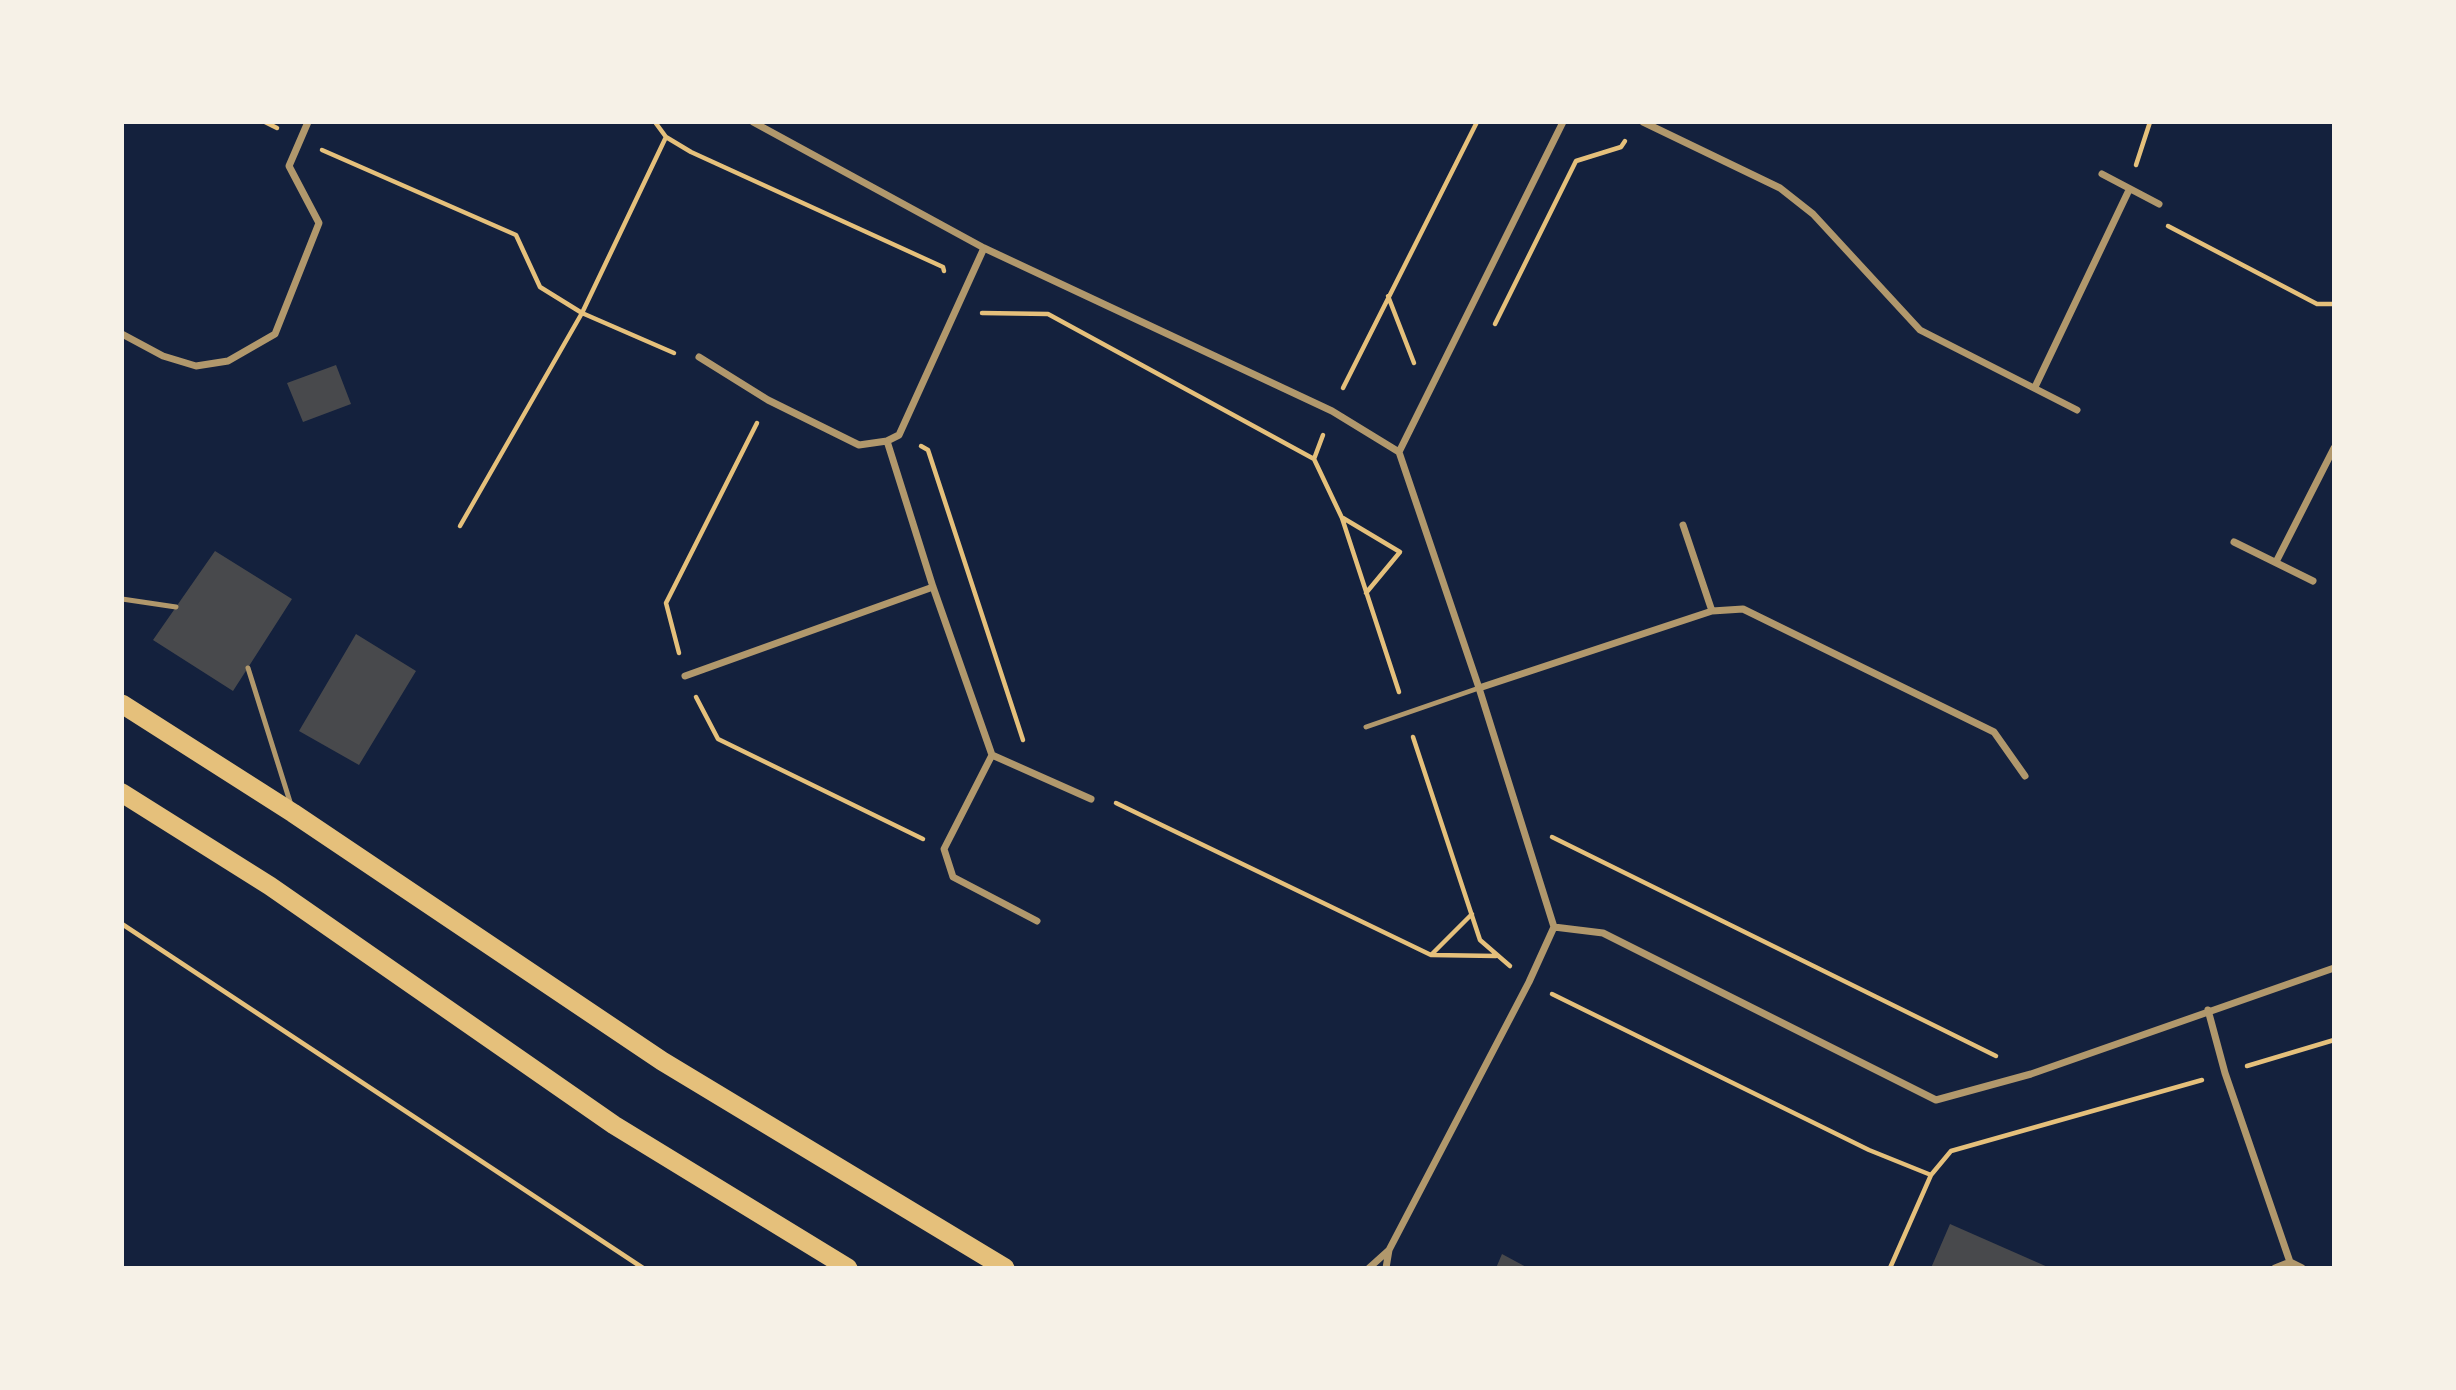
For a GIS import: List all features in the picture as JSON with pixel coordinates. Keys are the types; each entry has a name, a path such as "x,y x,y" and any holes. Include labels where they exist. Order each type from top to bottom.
{"highway":[{"path":"122,704 293,813 662,1061 1005,1268"},
{"path":"122,793 270,886 614,1125 848,1268"}],"street":[{"path":"122,334 163,356 196,366 228,360 275,334 319,223 289,166 308,122"},
{"path":"753,122 984,248 1332,411 1399,452 1523,822 1554,927 1529,982 1389,1250 1386,1268"},
{"path":"1399,452 1563,122"},
{"path":"1643,122 1780,188 1813,214 1920,330 2077,411"},
{"path":"2102,174 2159,204"},
{"path":"2035,387 2129,190"},
{"path":"699,357 768,400 859,445 887,441 899,435 984,248"},
{"path":"887,441 933,587 992,755 944,849 953,877 1037,921"},
{"path":"2276,562 2333,448"},
{"path":"1683,525 1712,611"},
{"path":"2234,542 2313,581"},
{"path":"685,676 933,587"},
{"path":"1479,688 1712,611 1743,609 1994,732 2025,776"},
{"path":"992,755 1091,799"},
{"path":"1554,927 1603,933 1936,1100 2031,1074 2333,968"},
{"path":"2208,1010 2225,1073 2290,1262 2302,1268"},
{"path":"1368,1268 1389,1250"},
{"path":"2275,1268 2290,1262"}],"lane":[{"path":"122,599 176,607"},
{"path":"248,668 293,813"},
{"path":"1366,727 1479,688"}],"path":[{"path":"265,122 358,168 516,235 540,287 582,313 668,352 699,357"},
{"path":"2129,190 2150,122"},
{"path":"1494,326 1577,161 1621,147 1632,131"},
{"path":"460,526 582,313 666,136"},
{"path":"2159,204 2163,223 2316,304 2333,304"},
{"path":"899,435 928,450 1034,773"},
{"path":"1342,518 1400,552 1366,593"},
{"path":"1091,799 1114,803 1431,955 1497,956"},
{"path":"1523,822 2031,1074"},
{"path":"1431,955 1472,915"},
{"path":"122,924 643,1268"},
{"path":"1891,1268 1931,1175"}],"building":[{"path":"336,365 351,404 303,422 287,383"},
{"path":"215,551 292,599 233,691 153,640"},
{"path":"356,634 416,671 359,765 299,731"},
{"path":"1950,1224 2050,1268 1931,1268"},
{"path":"1502,1254 1528,1268 1496,1268"}]}
